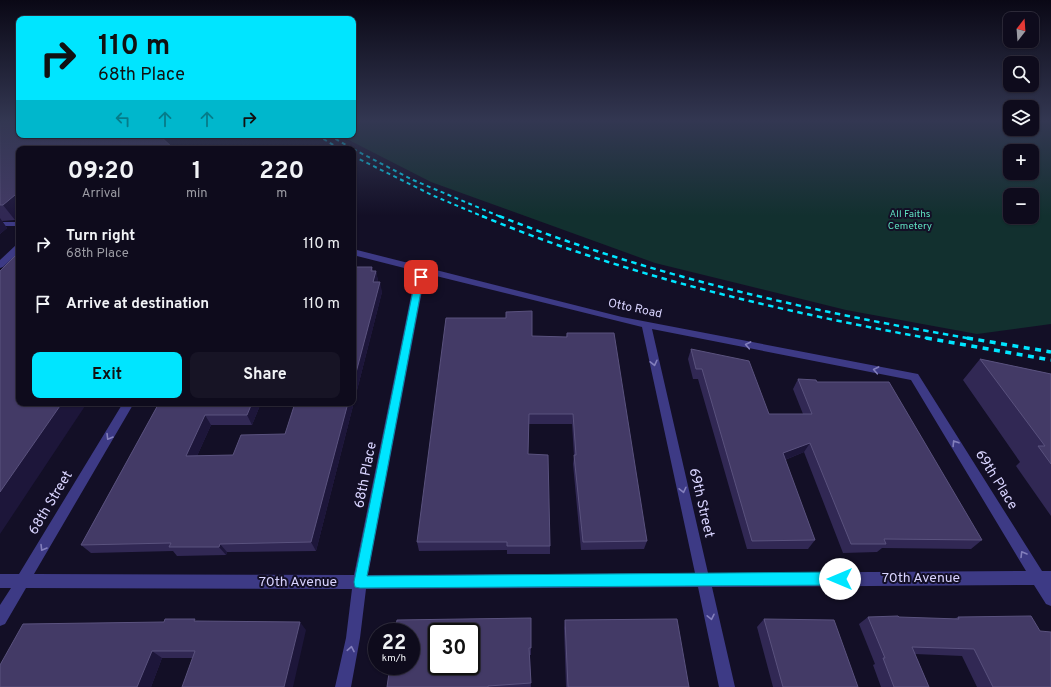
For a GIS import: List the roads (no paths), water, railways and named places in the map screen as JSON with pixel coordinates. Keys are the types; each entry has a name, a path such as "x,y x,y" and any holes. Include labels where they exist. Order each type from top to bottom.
{"street":[{"path":"0,224 16,224"},
{"path":"0,265 16,250"},
{"name":"Otto Road","path":"356,253 424,271 646,325 914,377"},
{"name":"68th Place","path":"343,687 353,638 360,582 417,291 424,271"},
{"name":"69th Street","path":"646,325 727,687"},
{"name":"69th Place","path":"914,377 1044,578 1051,599"},
{"name":"68th Street","path":"0,619 127,406"},
{"name":"70th Avenue","path":"0,581 360,582 1044,578"}],"railway":[{"path":"359,152 413,180 501,217"},
{"path":"356,157 434,196 484,217"},
{"path":"482,216 592,257 704,290 760,304 932,339"},
{"path":"499,216 615,257 733,290 852,317 973,339"},
{"path":"926,338 1051,360"},
{"path":"967,338 973,339"},
{"path":"973,339 1051,352"}],"park label":[{"name":"All Faiths Cemetery","path":"910,220"}]}
